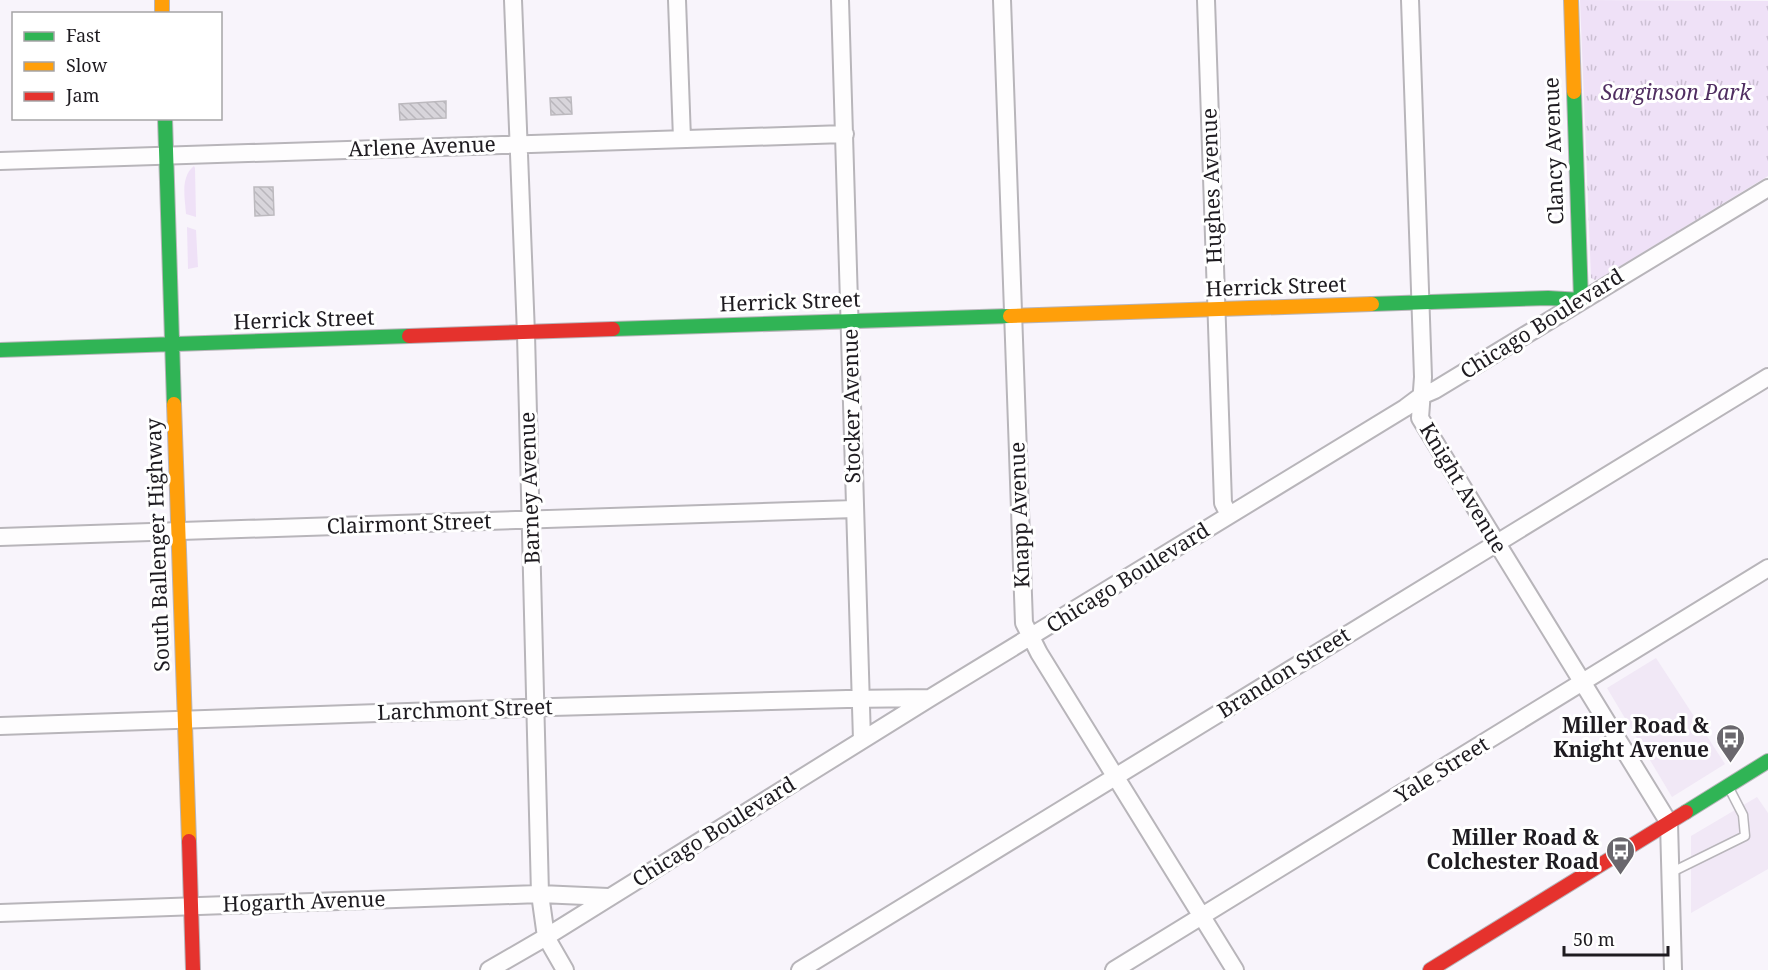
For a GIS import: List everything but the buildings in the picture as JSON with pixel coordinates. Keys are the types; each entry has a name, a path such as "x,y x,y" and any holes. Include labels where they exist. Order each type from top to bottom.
{"street":[{"name":"Barney Avenue","path":"513,0 526,334 540,894 546,937 566,970"},
{"path":"677,0 682,139"},
{"name":"Stocker Avenue","path":"840,0 862,740"},
{"name":"Knapp Avenue","path":"1002,0 1024,623 1030,638 1235,970"},
{"name":"Hughes Avenue","path":"1206,0 1223,503 1229,515"},
{"name":"Knight Avenue","path":"1410,0 1423,377 1420,418 1669,822"},
{"name":"Clancy Avenue","path":"1571,0 1581,300"},
{"name":"South Ballenger Highway","path":"165,120 192,970"},
{"name":"Arlene Avenue","path":"0,161 845,134"},
{"name":"Chicago Boulevard","path":"489,970 1405,408 1421,396 1435,390 1767,190"},
{"name":"Herrick Street","path":"0,351 1548,298 1581,300"},
{"name":"Brandon Street","path":"800,970 1768,377"},
{"name":"Clairmont Street","path":"0,537 854,509"},
{"name":"Yale Street","path":"1114,970 1768,568"},
{"name":"Larchmont Street","path":"0,726 861,698 930,698"},
{"path":"1430,970 1768,761"},
{"path":"1669,822 1673,970"},
{"name":"Hogarth Avenue","path":"0,913 540,894 608,897"}],"lane":[{"path":"1670,873 1745,836 1743,815 1728,786"}],"shaded area":[{"path":"1656,658 1725,764 1672,797 1607,688"},
{"path":"1757,797 1768,813 1768,869 1691,913 1691,836"}],"green space":[{"name":"Sarginson Park","path":"1580,0 1768,1 1768,176 1595,280 1591,278"},
{"path":"194,166 196,217 186,214 184,195 187,176"},
{"path":"187,227 196,230 198,267 188,269"}],"traffic: fast":[{"path":"1372,304 1548,298 1581,300 1574,92"},
{"path":"165,120 174,404"},
{"path":"613,329 1010,316"},
{"path":"0,350 409,336"},
{"path":"1686,812 1768,761"}],"traffic: slow":[{"path":"162,0 162,12"},
{"path":"1571,0 1574,92"},
{"path":"1010,316 1372,304"},
{"path":"174,404 189,841"}],"traffic: jam":[{"path":"409,336 613,329"},
{"path":"1430,970 1686,812"},
{"path":"189,841 193,970"}],"place":[{"name":"Miller Road & Knight Avenue","path":"1730,764"},
{"name":"Miller Road & Colchester Road","path":"1620,876"}]}
